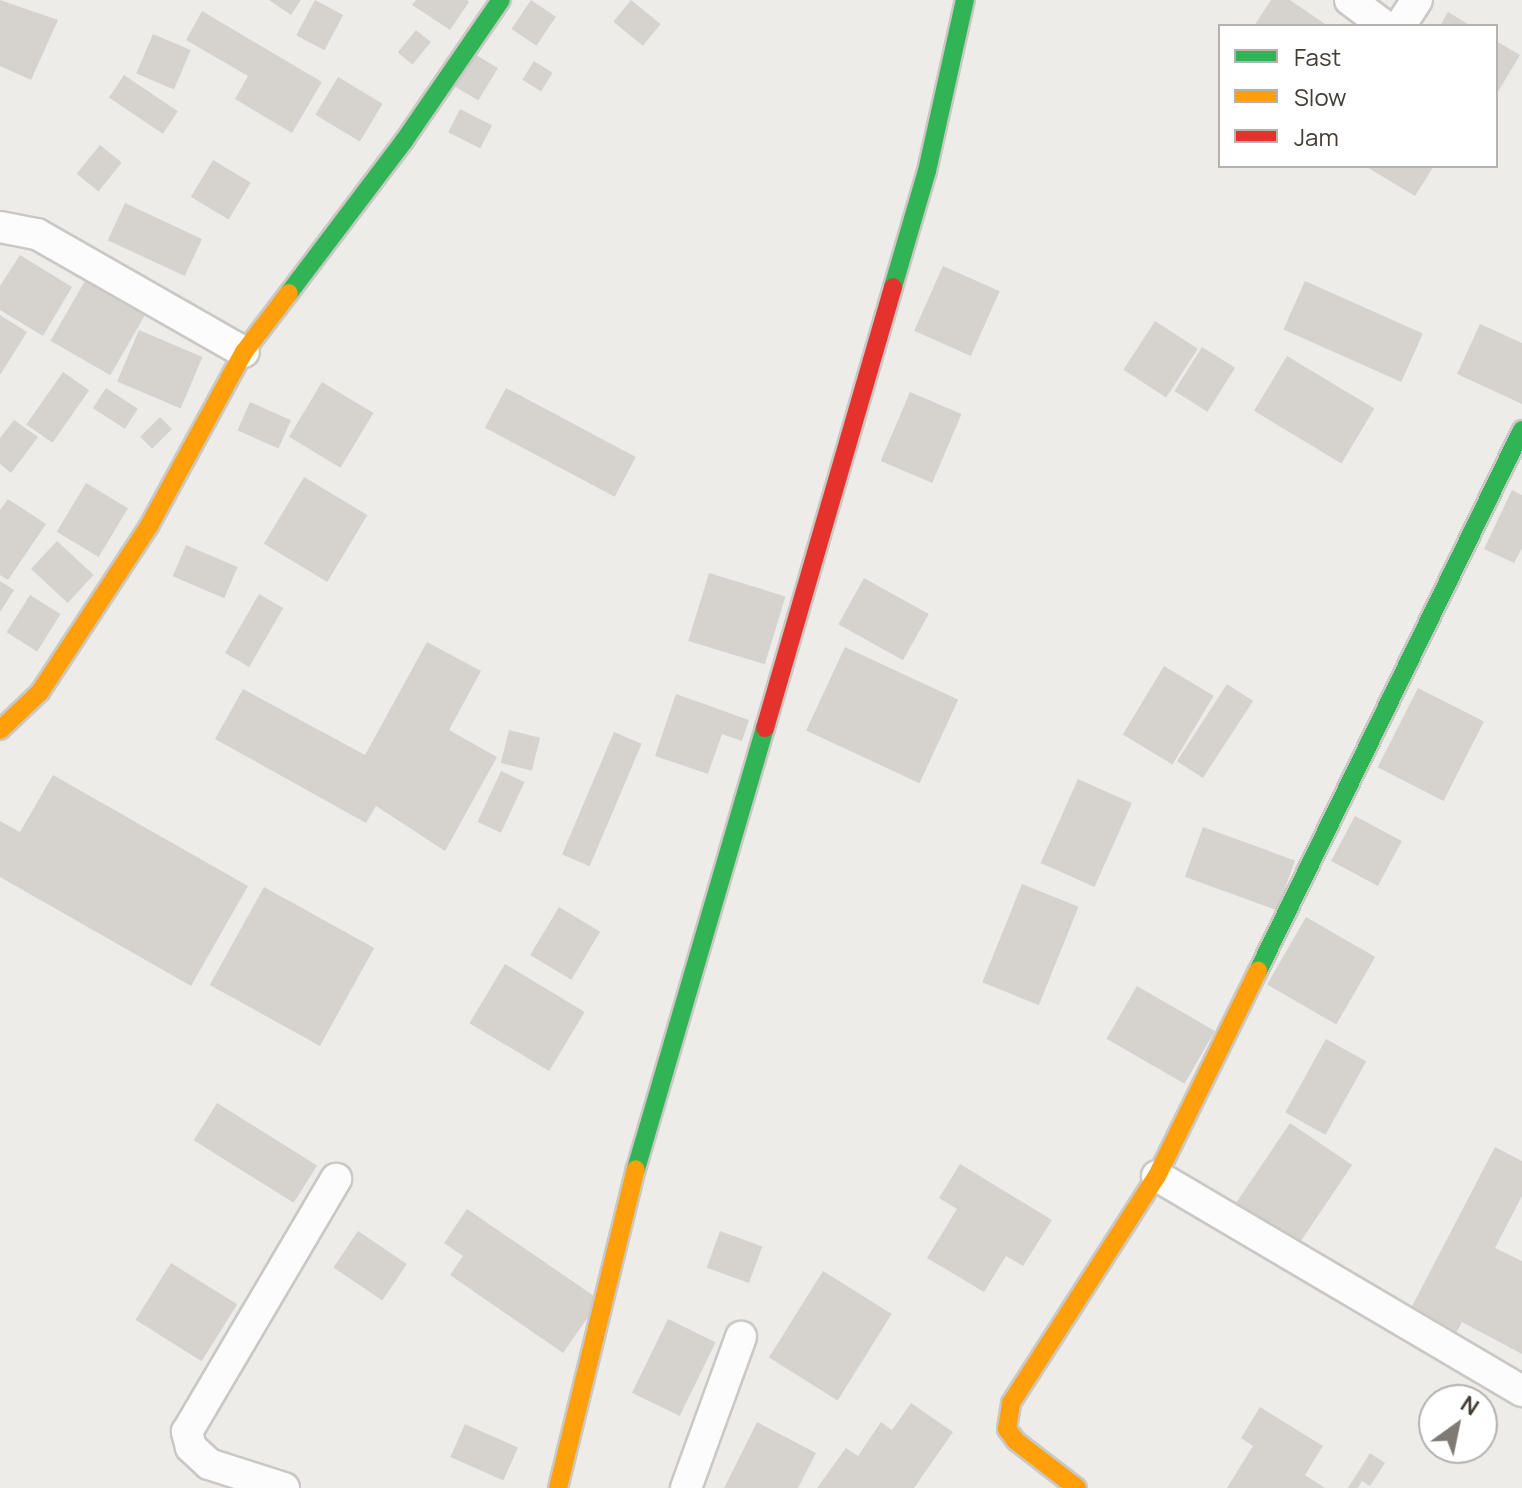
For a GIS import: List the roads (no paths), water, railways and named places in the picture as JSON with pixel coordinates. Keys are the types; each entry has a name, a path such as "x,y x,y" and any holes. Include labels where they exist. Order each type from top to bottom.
{"street":[{"path":"0,730 40,692 149,526 244,352 404,141 501,0"},
{"path":"558,1488 628,1196 923,186 965,0"},
{"path":"1350,0 1382,24"},
{"path":"1401,24 1417,0"},
{"path":"0,227 37,234 244,352"},
{"path":"1077,1488 1016,1441 1007,1429 1008,1413 1157,1176 1522,430"},
{"path":"1157,1176 1522,1391"},
{"path":"284,1488 209,1464 191,1447 187,1432 336,1179"},
{"path":"686,1488 741,1337"}]}
